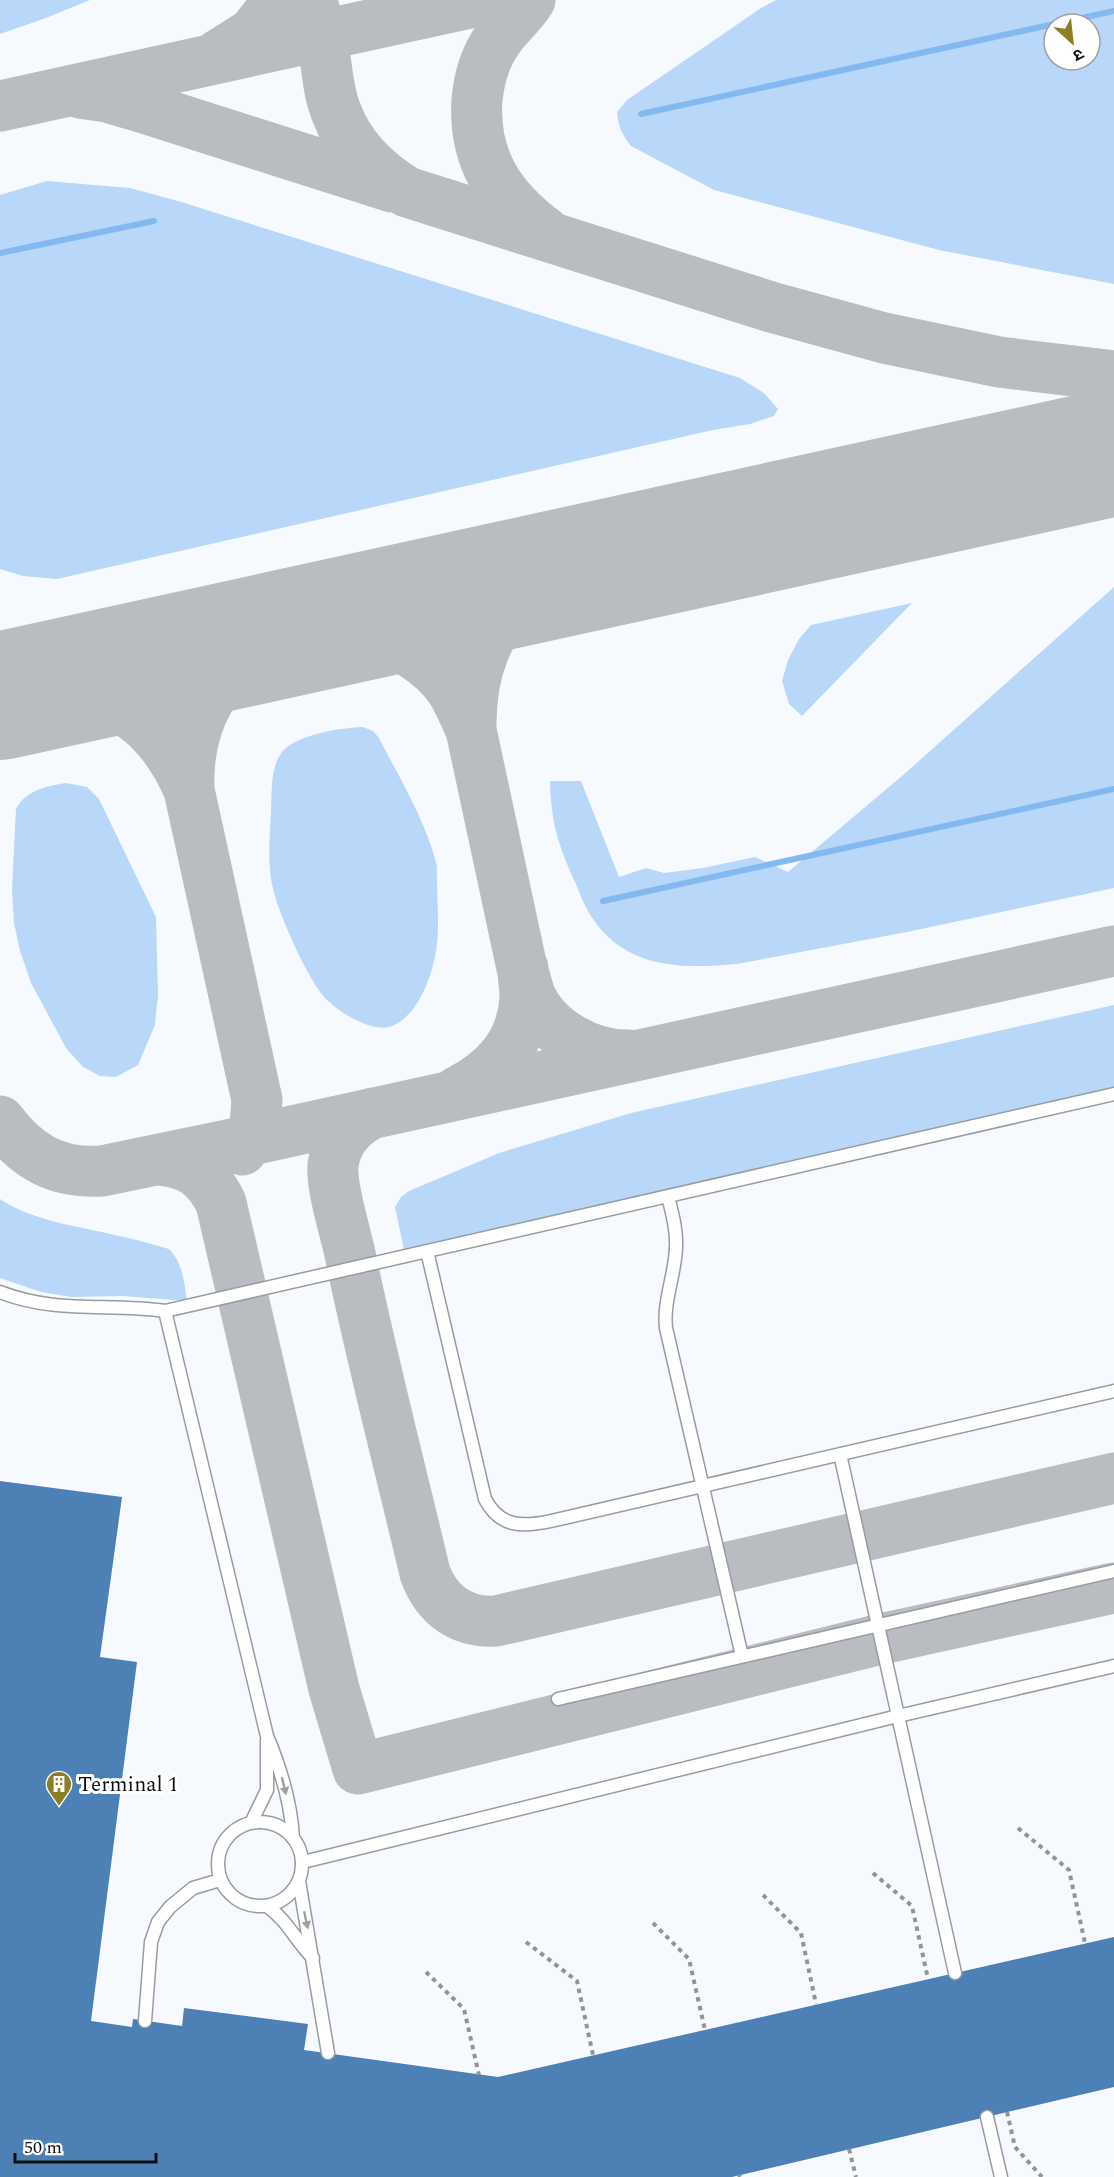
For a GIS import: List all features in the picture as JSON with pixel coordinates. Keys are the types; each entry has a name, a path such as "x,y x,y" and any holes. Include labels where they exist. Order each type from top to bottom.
{"lane":[{"path":"0,1292 34,1303 76,1308 165,1311 1114,1094"},
{"path":"668,1196 676,1233 676,1248 665,1318 742,1656"},
{"path":"427,1251 481,1485 489,1507 508,1522 520,1525 531,1525 704,1486 1114,1391"},
{"path":"165,1311 267,1736 285,1787 293,1838"},
{"path":"840,1454 955,1973"},
{"path":"558,1699 1114,1570"},
{"path":"303,1862 898,1716 1114,1666"},
{"path":"251,1823 267,1790 267,1736"},
{"path":"268,1822 280,1827 293,1838 298,1844 303,1862 299,1881 292,1893 282,1901 267,1906 244,1905 233,1898 220,1880 217,1865 224,1841 233,1832 251,1823 268,1822"},
{"path":"145,2021 151,1942 158,1922 170,1907 193,1888 220,1880"},
{"path":"299,1881 314,1959 328,2053"},
{"path":"267,1906 286,1923 299,1945 314,1959"},
{"path":"987,2117 1000,2177"}],"path":[{"path":"1018,1828 1069,1870 1085,1943"},
{"path":"873,1873 912,1906 928,1979"},
{"path":"763,1894 801,1933 816,2004"},
{"path":"653,1923 689,1959 705,2030"},
{"path":"526,1942 577,1982 593,2055"},
{"path":"426,1972 464,2008 479,2075"},
{"path":"1007,2112 1015,2147 1042,2177"},
{"path":"849,2149 856,2177"}],"shaded area":[{"path":"0,0 90,0 0,34"},
{"path":"776,0 1114,0 1114,284 939,250 714,190 631,146 621,130 617,112 627,100"},
{"path":"47,181 130,188 178,201 740,378 765,394 778,409 774,416 750,424 713,430 57,579 23,576 0,569 0,195"},
{"path":"1114,587 1114,888 907,932 716,966 676,965 639,957 622,948 590,915 560,845 552,809 550,781 581,781 619,877 646,868 664,873 703,868 755,857 788,872 902,776"},
{"path":"912,603 802,716 789,704 782,681 788,660 799,639 811,625"},
{"path":"363,727 373,731 379,738 419,817 437,866 438,935 430,977 420,998 407,1016 399,1023 381,1028 354,1019 330,1003 318,989 296,949 278,907 272,885 270,863 272,780 275,765 282,752 308,736"},
{"path":"66,783 87,787 99,799 156,917 158,995 155,1025 138,1065 116,1077 100,1076 83,1067 66,1048 31,983 20,951 14,923 12,890 16,809 31,793"},
{"path":"1114,1005 1114,1087 404,1250 395,1207 401,1197 409,1191 499,1153 631,1113"},
{"path":"0,1199 26,1212 67,1225 169,1249 180,1267 187,1301 123,1296 71,1297 41,1292 0,1278"}],"building":[{"name":"Terminal 1","path":"0,1481 122,1497 100,1657 137,1662 91,2021 132,2027 133,2019 182,2026 184,2008 308,2024 304,2050 498,2077 1114,1937 1114,2087 732,2177 0,2177"}],"waterway":[{"path":"641,114 1114,11"},
{"path":"0,253 154,221"},
{"path":"603,901 1114,789"}],"taxiway":[{"path":"218,55 253,33 279,0"},
{"path":"312,0 331,95 342,126 365,159 407,192 771,307 884,338 999,362 1114,376"},
{"path":"0,106 483,0"},
{"path":"530,0 493,46 486,60 478,92 477,121 485,159 493,176 515,206 546,233"},
{"path":"80,93 107,97 141,107 392,187"},
{"path":"588,567 532,592 502,618 492,634 477,671 473,690 471,730 522,968 530,995 547,1020 571,1039 600,1051 629,1055"},
{"path":"242,1150 255,1125 257,1100 189,790 194,738 202,714 214,692 229,672 248,656 270,643 307,632 350,630 390,642 426,663 442,677 452,690 471,730"},
{"path":"0,679 36,688 83,694 119,707 148,728 160,741 181,772 189,790"},
{"path":"0,1121 10,1134 44,1161 71,1170 102,1171 1114,951"},
{"path":"457,1092 484,1075 505,1054 513,1042 523,1013 525,997 523,968"},
{"path":"373,1113 358,1122 341,1141 333,1165 334,1185 425,1573 436,1595 452,1610 462,1615 472,1619 496,1621 1114,1478"},
{"path":"157,1160 179,1163 196,1171 210,1184 221,1203 334,1689 358,1769 881,1639 1114,1588"}],"runway":[{"path":"0,696 1114,452"}],"place":[{"name":"Terminal 1","path":"59,1807"}]}
